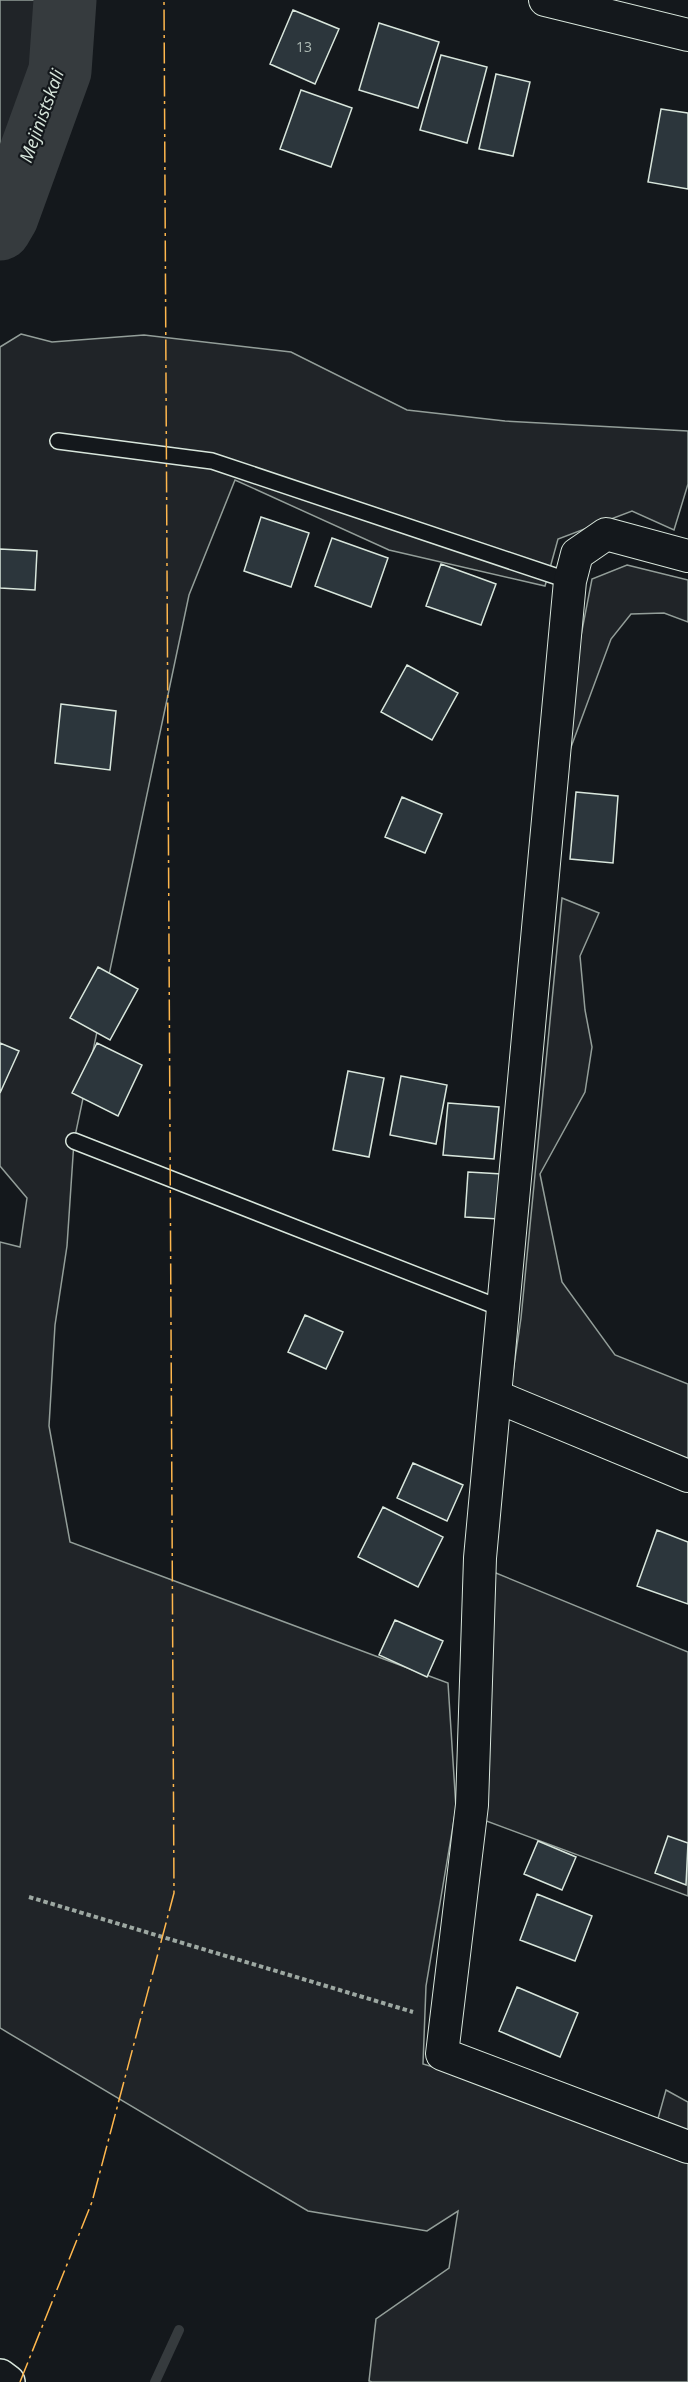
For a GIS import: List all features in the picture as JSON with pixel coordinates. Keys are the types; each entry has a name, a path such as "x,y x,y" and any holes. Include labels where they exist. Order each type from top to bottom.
{"highway":[{"path":"0,2376 8,2382"}],"street":[{"path":"545,0 688,35"},
{"path":"688,556 606,534 577,554 570,580 480,1558 472,1805 442,2054 688,2147"},
{"path":"495,1396 688,1476"}],"lane":[{"path":"58,441 212,461 570,580"},
{"path":"74,1141 503,1309"}],"path":[{"path":"29,1897 417,2013 442,2054"}],"shaded area":[{"path":"0,0 42,0 45,34 10,134 0,154"},
{"path":"21,334 52,342 144,335 291,352 407,410 505,421 688,431 688,484 674,530 632,511 558,539 545,586 389,550 235,480 189,595 74,1141 67,1246 55,1325 49,1426 70,1542 448,1683 456,1808 426,1986 423,2064 688,2161 688,2382 369,2381 376,2319 449,2268 458,2211 427,2231 308,2211 0,2028 0,1242 20,1247 27,1198 0,1166 0,347"},
{"path":"627,565 688,580 688,622 664,613 631,614 611,639 567,758 568,702 592,579"},
{"path":"562,898 599,913 580,956 585,1010 592,1047 585,1092 540,1174 562,1282 615,1355 688,1384 688,1459 511,1386 521,1318"},
{"path":"491,1571 688,1652 688,1896 481,1819"},
{"path":"666,2090 688,2102 688,2134 657,2122"}],"building":[{"path":"293,10 339,29 315,84 270,64"},
{"path":"379,23 439,42 418,108 359,90"},
{"path":"441,55 487,67 467,143 420,130"},
{"path":"496,74 530,82 513,156 479,149"},
{"path":"301,90 352,108 331,167 280,149"},
{"path":"661,109 688,113 688,189 648,182"},
{"path":"261,517 309,533 291,587 244,571"},
{"path":"332,538 388,558 371,607 315,586"},
{"path":"0,549 37,551 35,590 0,588"},
{"path":"441,564 496,584 481,625 426,606"},
{"path":"407,665 458,693 432,740 381,712"},
{"path":"61,704 116,711 110,770 55,763"},
{"path":"576,792 618,796 613,863 570,859"},
{"path":"402,797 442,814 425,853 385,837"},
{"path":"98,967 138,989 110,1040 70,1018"},
{"path":"0,1043 19,1051 0,1093"},
{"path":"97,1043 142,1065 118,1116 72,1093"},
{"path":"348,1071 384,1078 369,1157 333,1150"},
{"path":"401,1076 447,1085 436,1144 390,1135"},
{"path":"448,1103 499,1107 494,1159 443,1155"},
{"path":"468,1172 502,1174 499,1219 465,1217"},
{"path":"305,1315 343,1332 326,1369 288,1352"},
{"path":"413,1463 463,1485 447,1521 397,1498"},
{"path":"383,1507 443,1537 418,1587 358,1557"},
{"path":"657,1530 688,1542 688,1604 637,1586"},
{"path":"395,1620 443,1641 427,1677 379,1655"},
{"path":"668,1836 688,1843 686,1885 655,1873"},
{"path":"538,1841 576,1857 562,1890 524,1874"},
{"path":"537,1894 592,1916 575,1961 520,1940"},
{"path":"517,1987 578,2013 560,2057 499,2031"}],"waterway":[{"name":"Mejinistskali","path":"0,229 7,217 60,71 65,0"},
{"path":"155,2382 179,2330"}],"power":[{"path":"20,2382 92,2202 174,1893 164,0"}]}
